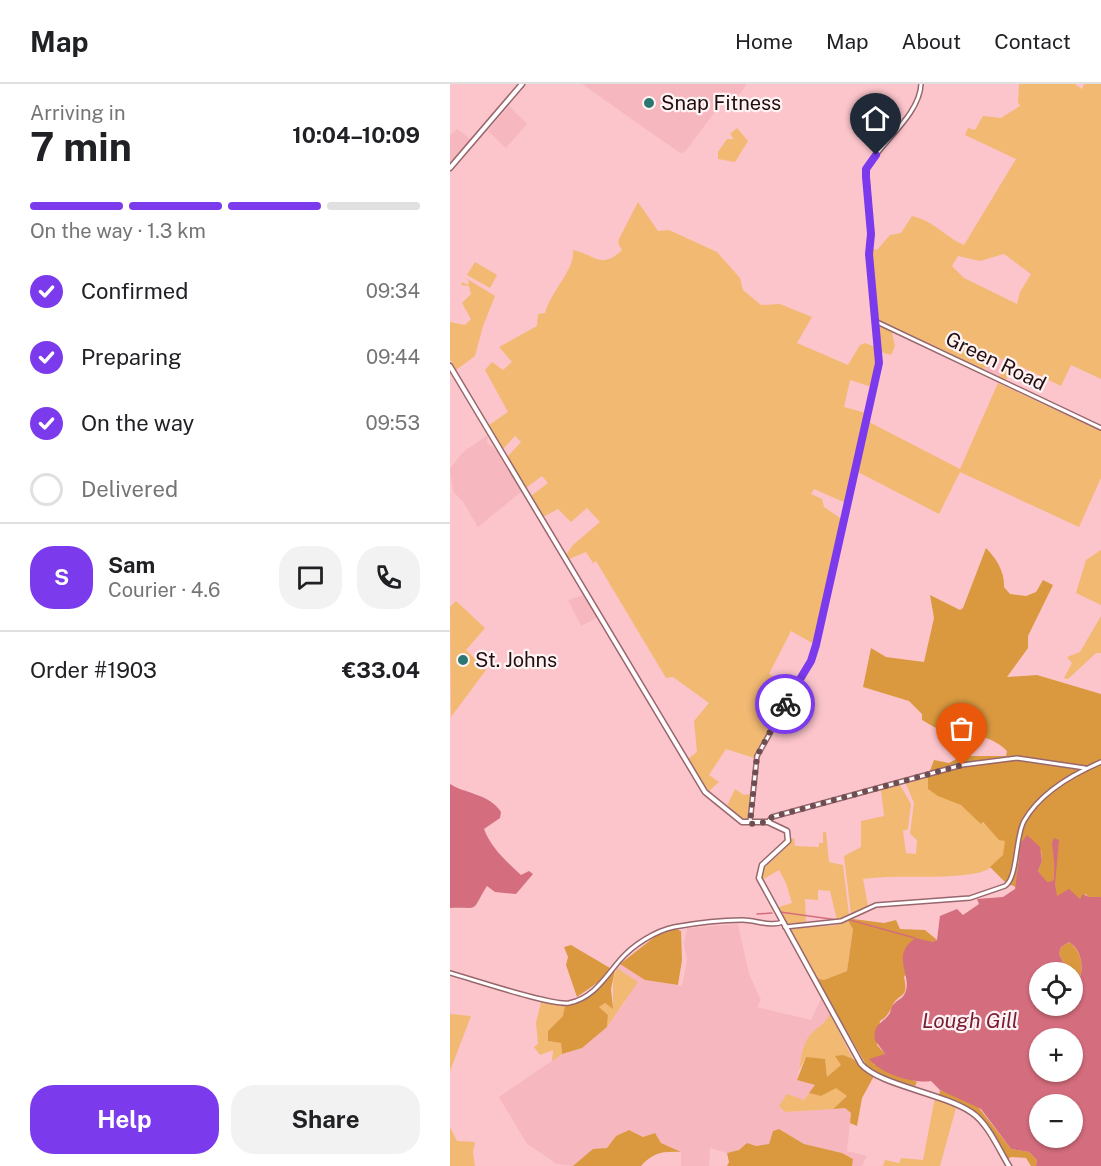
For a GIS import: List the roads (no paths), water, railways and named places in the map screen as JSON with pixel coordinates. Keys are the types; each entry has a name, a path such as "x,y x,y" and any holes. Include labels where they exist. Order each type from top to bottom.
{"main road":[{"path":"450,168 522,84"},
{"path":"450,366 705,792 731,816 750,824 768,822 782,826 789,835 785,844 767,860 759,872 762,886 866,1070 889,1081 933,1094 973,1113 1009,1166"}],"street":[{"path":"750,824 757,756 811,661 816,645 879,363 869,254 871,234 866,169 902,124 919,96 921,84"},
{"name":"Green Road","path":"877,322 1101,428"},
{"path":"768,822 772,817 962,765 1031,758 1086,768"},
{"path":"450,973 550,1002 569,1003 599,986 628,952 656,933 675,927 743,920 773,924 842,921 876,906 970,898 1005,886 1012,878 1016,841 1024,821 1048,793 1086,768 1101,762"}],"water":[{"path":"450,784 490,801 501,812 500,818 484,829 487,836 500,854 521,875 529,871 533,874 516,894 495,892 487,886 474,907 450,908"},
{"name":"Lough Gill","path":"1027,835 1040,847 1042,861 1038,871 1047,882 1053,881 1054,876 1052,843 1054,838 1059,840 1055,884 1057,896 1069,889 1080,899 1083,894 1089,897 1101,897 1101,1166 1036,1166 1037,1160 1029,1152 1011,1149 981,1109 940,1090 931,1081 915,1081 898,1077 881,1069 869,1059 885,1054 874,1035 907,988 903,959 908,945 916,938 932,942 937,940 940,916 957,909 963,915 979,904 977,899 1003,897 1015,889 1021,843"}],"waterway":[{"path":"780,912 838,920"},
{"path":"757,914 772,913"},
{"path":"850,920 915,938"}],"place":[{"name":"Snap Fitness","path":"649,103"},
{"name":"St. Johns","path":"463,660"}]}
